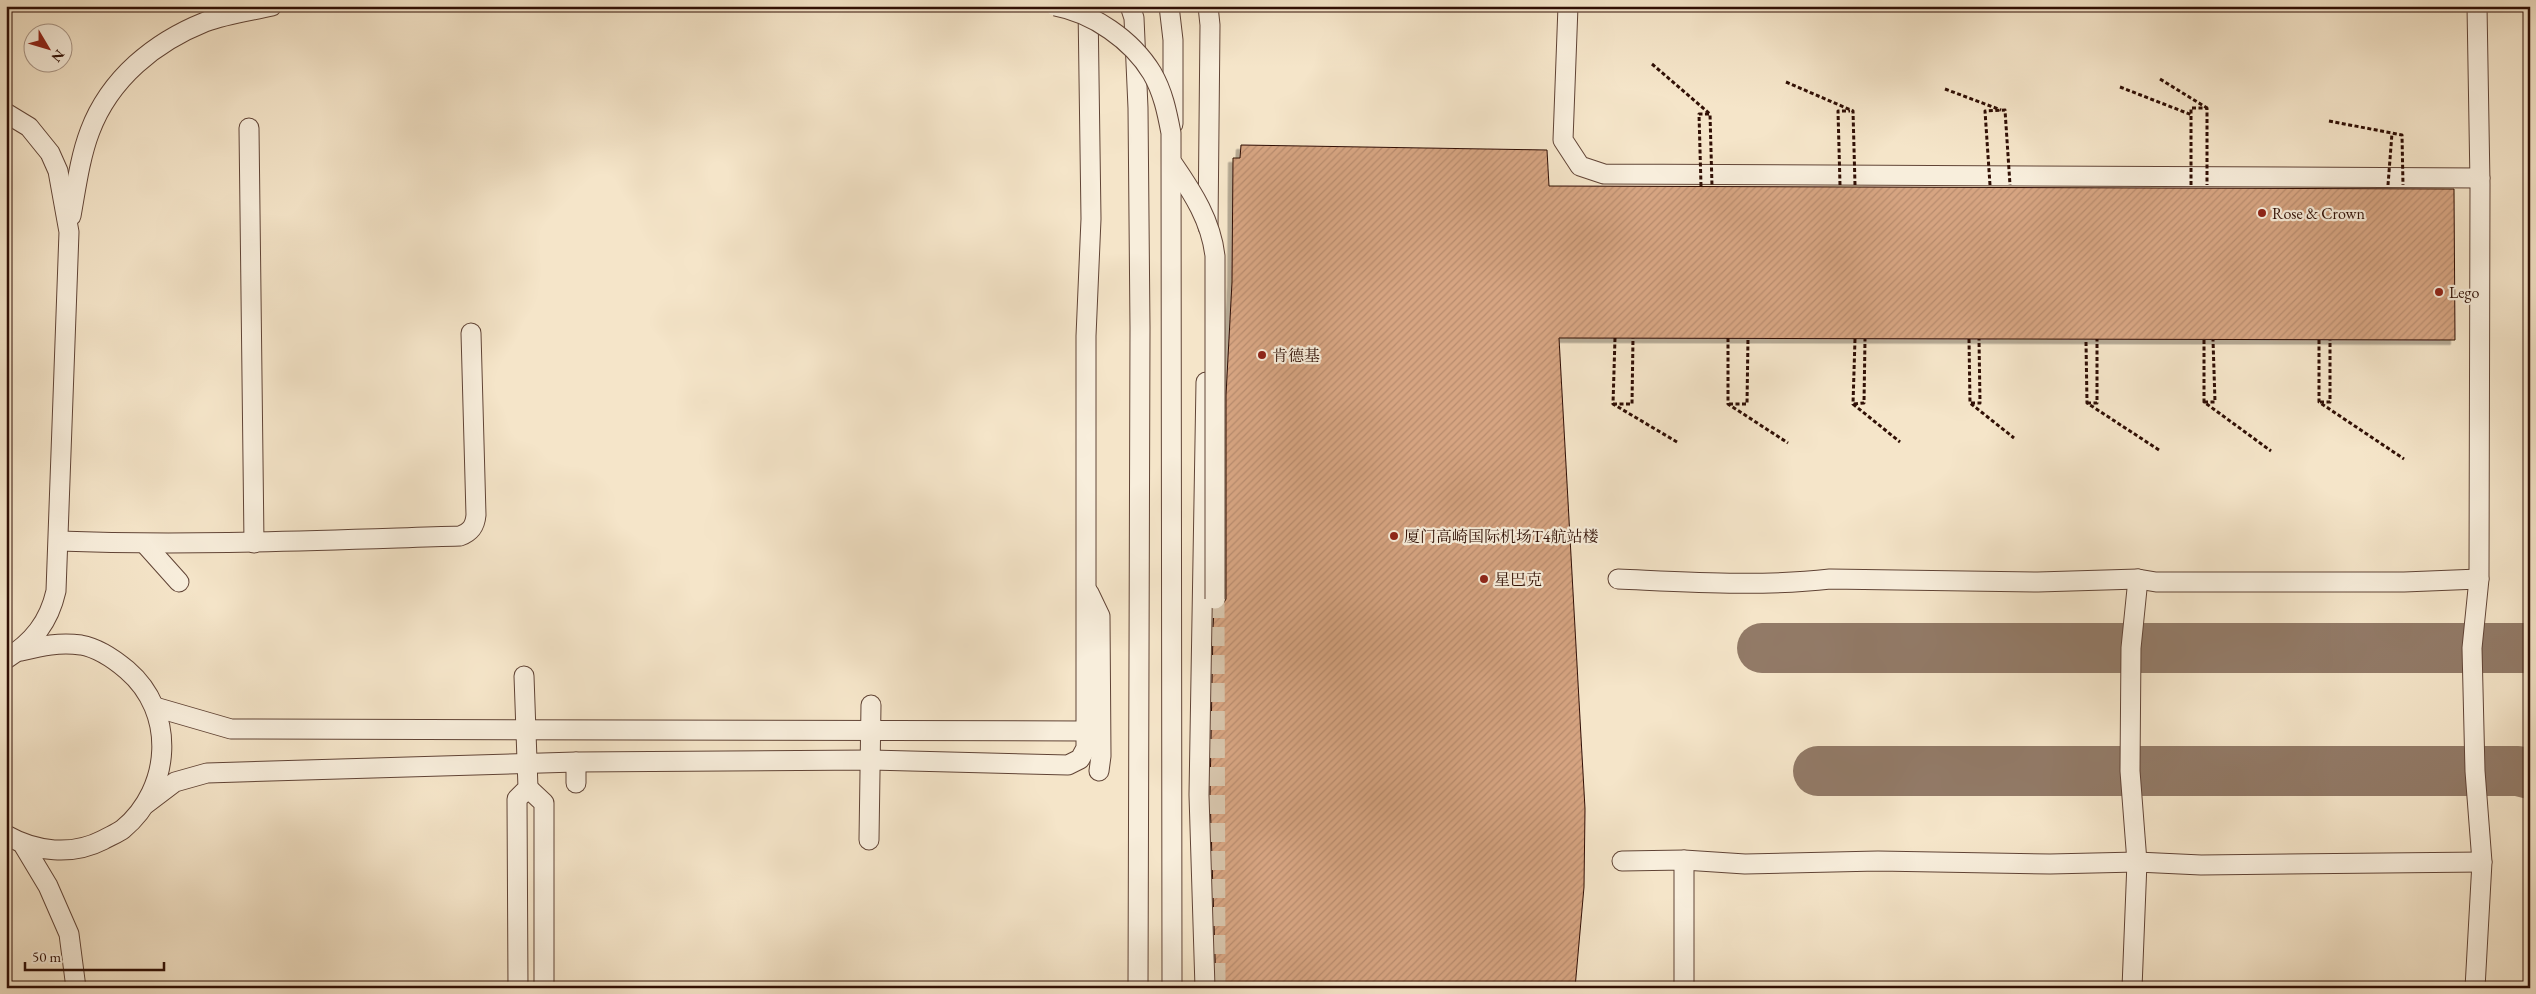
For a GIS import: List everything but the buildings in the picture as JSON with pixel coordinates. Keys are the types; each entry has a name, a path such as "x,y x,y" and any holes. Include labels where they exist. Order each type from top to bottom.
{"street":[{"path":"12,656 37,635 52,609 56,590 69,232 90,131 103,105 124,75 156,48 207,22 272,6"},
{"path":"1055,6 1087,17 1118,36 1135,51 1152,73 1165,102 1172,132 1172,988"},
{"path":"6,836 24,846 58,852 92,846 123,829 146,804 175,782 207,773 576,762 871,760 1068,765 1075,763 1085,754 1086,731 1086,336 1091,219 1088,6"},
{"path":"1130,6 1134,18 1138,108 1140,328 1138,988"},
{"path":"1164,988 1174,40 1169,6"},
{"path":"1205,988 1199,795 1210,67 1208,6"},
{"path":"1568,6 1563,140 1580,166 1604,174 2480,178"},
{"path":"2475,988 2482,862 2475,771 2472,648 2479,579 2480,178 2477,6"},
{"path":"6,113 29,128 50,153 58,171 69,232"},
{"path":"249,128 254,543"},
{"path":"1173,164 1196,197 1213,238 1216,256 1215,599"},
{"path":"59,541 145,544 254,543 460,536 472,530 476,515 471,333"},
{"path":"145,544 179,582"},
{"path":"1618,579 1740,582 1830,580 2038,582 2138,579 2156,582 2404,582 2479,579"},
{"path":"2132,988 2137,862 2130,771 2130,648 2138,579"},
{"path":"1087,589 1100,616 1101,756 1099,771"},
{"path":"12,656 50,644 83,646 113,658 138,679 156,708 162,732 163,757 157,781 146,804"},
{"path":"524,676 528,788 544,803 544,988"},
{"path":"869,840 870,705"},
{"path":"156,708 231,729 1086,731"},
{"path":"576,762 576,783"},
{"path":"518,988 517,798 528,788"},
{"path":"24,846 48,886 69,934 76,988"},
{"path":"1622,861 1684,860 1745,864 1878,861 2050,864 2137,862 2200,865 2482,862"},
{"path":"1684,860 1684,988"}],"path":[{"path":"1652,64 1710,114 1712,186"},
{"path":"2160,79 2207,108"},
{"path":"1786,82 1853,111"},
{"path":"2120,87 2192,115"},
{"path":"1945,89 2005,110 2010,185"},
{"path":"2191,185 2191,108 2207,108"},
{"path":"2207,108 2207,185"},
{"path":"1990,185 1985,111 2001,110"},
{"path":"1840,185 1838,111 1853,111"},
{"path":"1853,111 1855,186"},
{"path":"1701,186 1699,114 1710,114"},
{"path":"2329,121 2402,135 2402,184"},
{"path":"2388,185 2392,133"},
{"path":"1613,404 1615,338"},
{"path":"1613,404 1632,404 1633,338"},
{"path":"1728,338 1728,404"},
{"path":"1728,404 1747,404 1748,338"},
{"path":"1853,404 1855,339"},
{"path":"1853,404 1864,403 1865,339"},
{"path":"1969,339 1970,403"},
{"path":"1970,403 1980,403 1979,339"},
{"path":"2087,403 2097,402 2097,339"},
{"path":"2204,340 2204,402"},
{"path":"2204,402 2214,402 2214,340"},
{"path":"2319,340 2319,402"},
{"path":"2319,402 2330,402 2330,340"},
{"path":"2086,342 2087,403"},
{"path":"2204,402 2270,450"},
{"path":"2319,402 2404,459"},
{"path":"1970,403 2014,438"},
{"path":"2087,403 2159,450"},
{"path":"1613,404 1677,442"},
{"path":"1728,404 1788,443"},
{"path":"1853,404 1900,442"}],"taxiway":[{"path":"1762,648 2530,648"},
{"path":"1818,771 2518,771 2530,774"}],"tunnel":[{"path":"1215,599 1216,988"}],"place":[{"name":"Rose & Crown","path":"2262,213"},
{"name":"Lego","path":"2439,292"},
{"name":"肯德基","path":"1262,355"},
{"name":"厦门高崎国际机场T4航站楼","path":"1394,536"},
{"name":"星巴克","path":"1484,579"}]}
